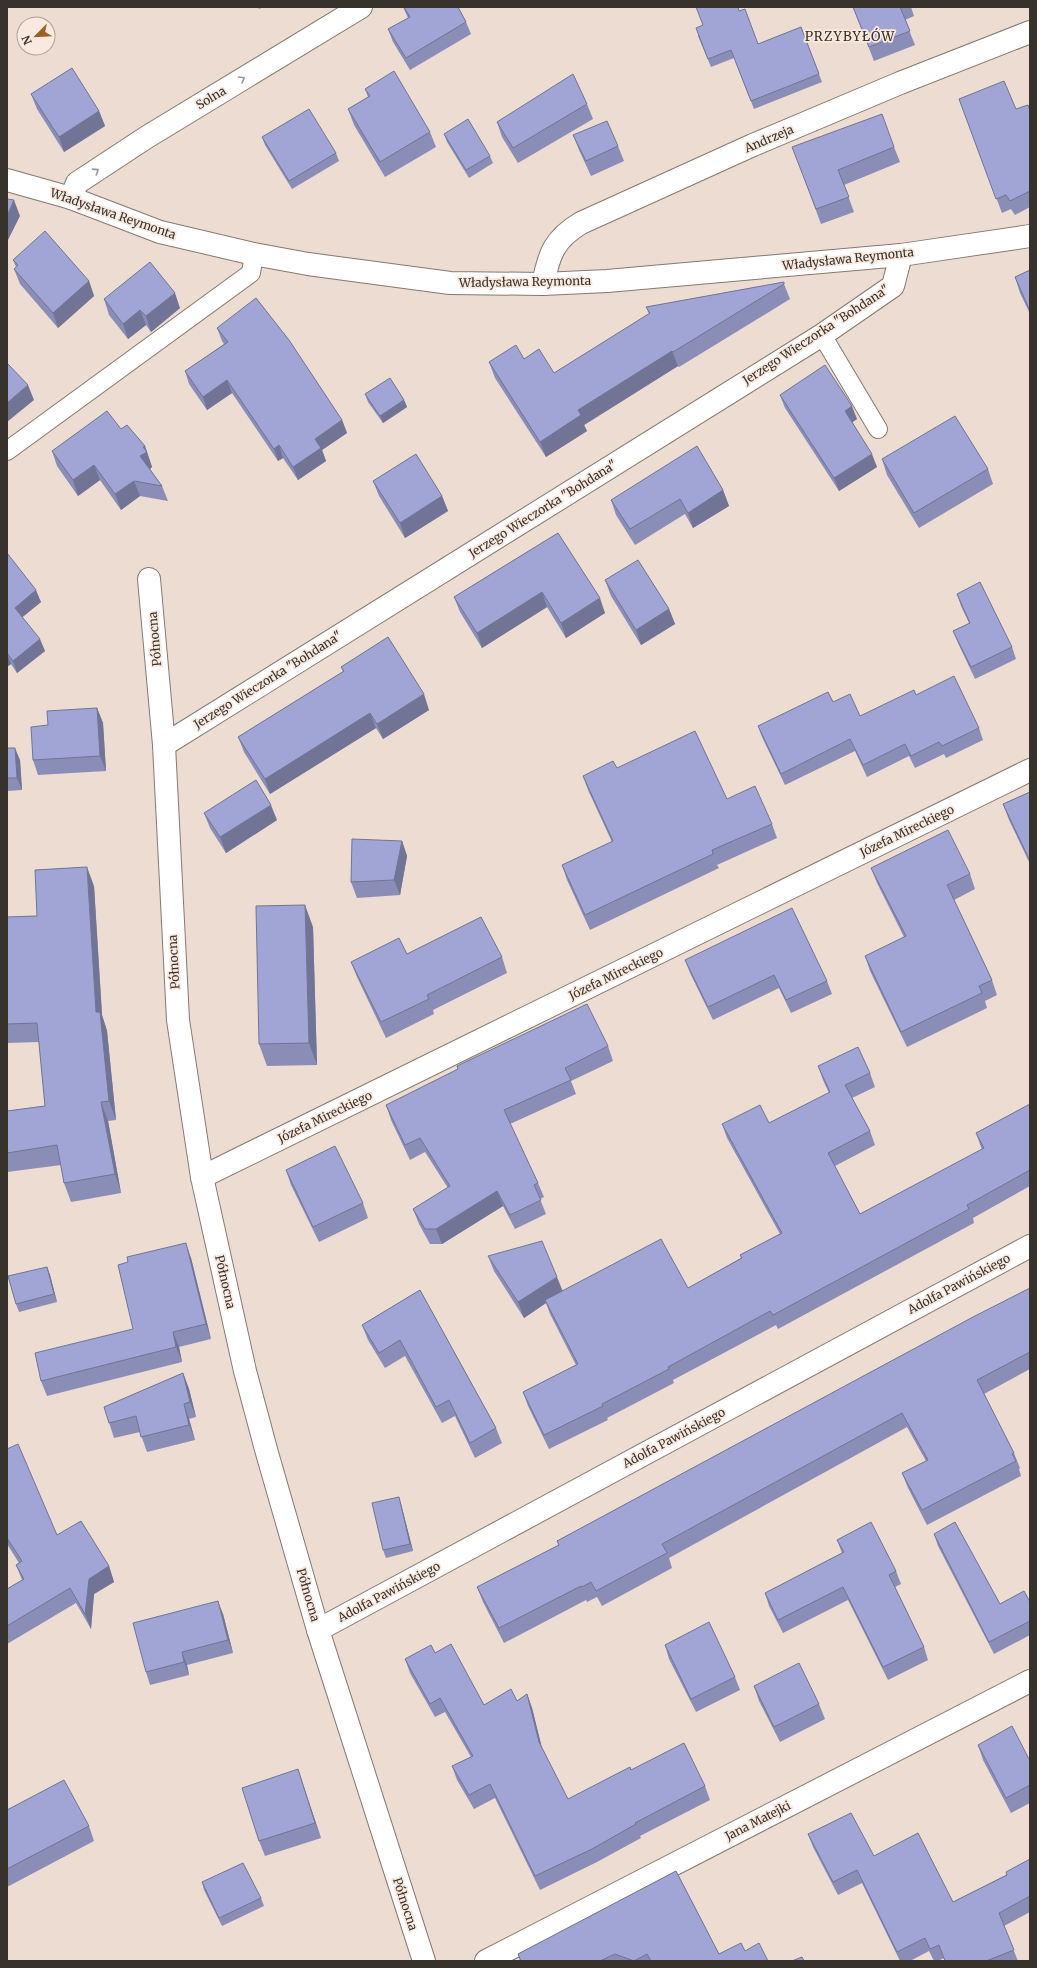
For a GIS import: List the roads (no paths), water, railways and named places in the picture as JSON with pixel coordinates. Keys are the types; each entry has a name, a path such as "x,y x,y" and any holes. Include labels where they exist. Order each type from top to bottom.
{"street":[{"name":"Solna","path":"71,198 77,183 147,137 361,7"},
{"name":"Andrzeja","path":"543,284 548,260 555,245 568,231 606,210 834,111 1030,32"},
{"name":"Władysława Reymonta","path":"7,180 71,198 160,232 254,254 308,264 450,283 543,284 607,281 901,255 1030,236"},
{"name":"Jerzego Wieczorka \"Bohdana\"","path":"164,745 822,335 893,286 901,255"},
{"name":"Północna","path":"149,579 164,745 178,1020 202,1177 245,1371 318,1630 424,1961"},
{"name":"Józefa Mireckiego","path":"202,1177 1030,770"},
{"name":"Adolfa Pawińskiego","path":"318,1630 1030,1246"},
{"name":"Jana Matejki","path":"486,1961 1030,1681"}],"lane":[{"path":"7,451 251,273 254,254"},
{"path":"822,335 878,429"}],"district":[{"name":"PRZYBYŁÓW","path":"850,36"}]}
